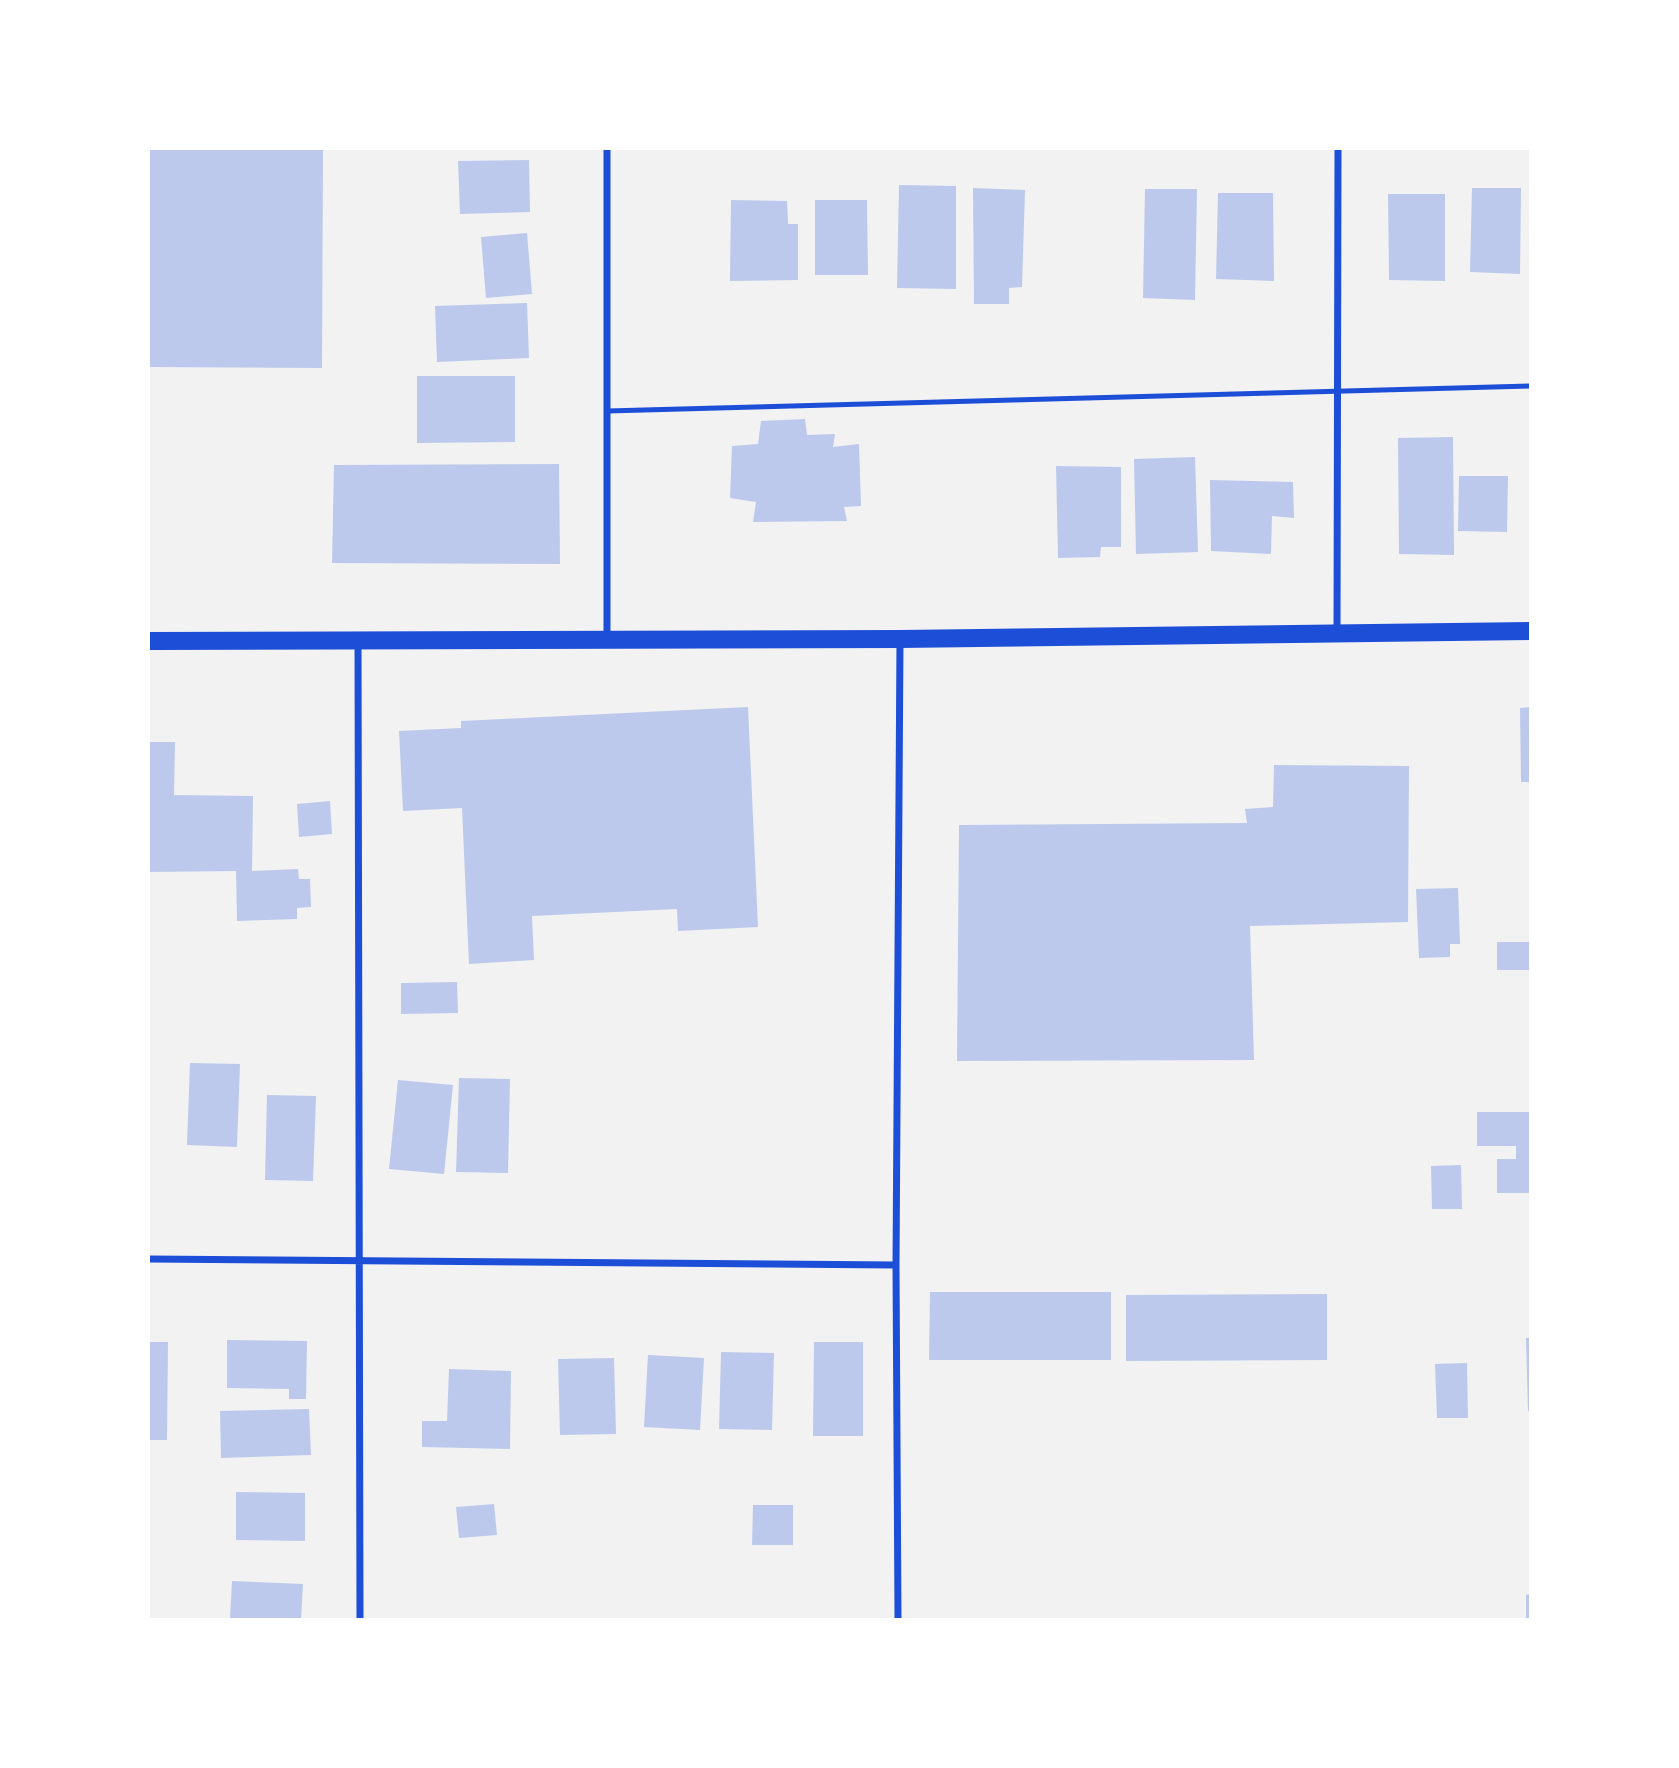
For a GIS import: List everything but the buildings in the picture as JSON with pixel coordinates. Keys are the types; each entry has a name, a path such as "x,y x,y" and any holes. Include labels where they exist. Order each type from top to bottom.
{"main road":[{"path":"149,641 900,639 1530,631"}],"street":[{"path":"607,149 607,638"},
{"path":"1337,635 1338,149"},
{"path":"358,639 360,1619"},
{"path":"898,1619 895,1265 900,639"},
{"path":"149,1259 895,1265"}],"lane":[{"path":"607,411 1338,389 1530,386"}]}
